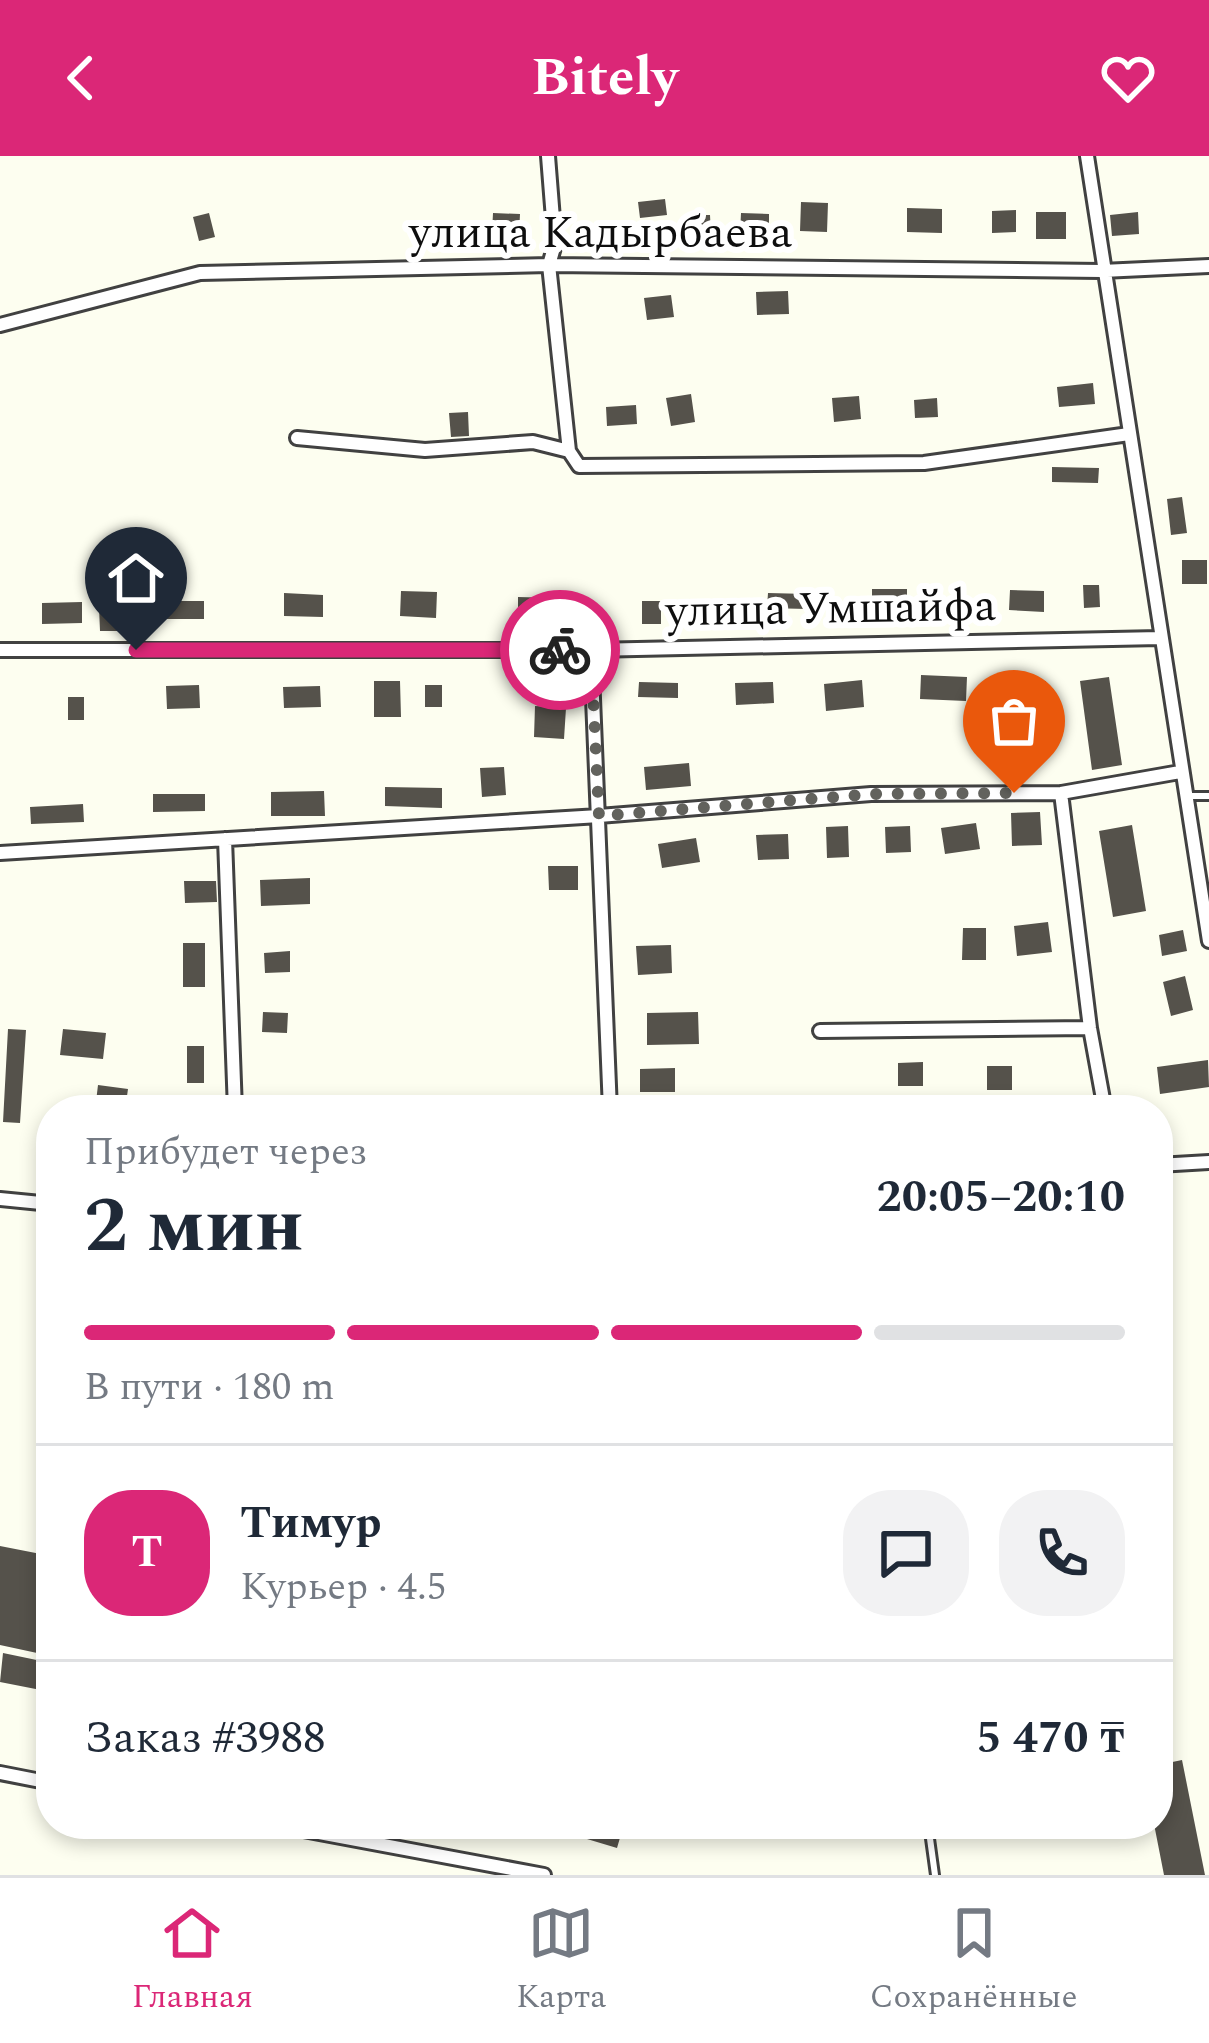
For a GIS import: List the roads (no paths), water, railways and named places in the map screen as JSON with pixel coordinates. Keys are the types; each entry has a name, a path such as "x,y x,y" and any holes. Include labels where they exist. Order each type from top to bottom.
{"street":[{"path":"548,156 555,244 549,265 568,451 579,466 924,463 1129,434"},
{"path":"1087,156 1209,941"},
{"name":"улица Кадырбаева","path":"0,325 200,273 549,265 1102,271 1209,266"},
{"path":"297,438 425,450 533,442 568,451"},
{"name":"улица Умшайфа","path":"0,650 591,650 1160,638"},
{"path":"591,650 609,1095"},
{"path":"0,853 872,794 1061,793 1180,772"},
{"path":"1061,793 1102,1095"},
{"path":"225,839 234,1095"},
{"path":"820,1030 1090,1028"},
{"path":"1173,1164 1209,1162"},
{"path":"0,1199 36,1203"},
{"path":"0,1773 36,1780"},
{"path":"364,1839 544,1875"}],"lane":[{"path":"1185,796 1209,796"},
{"path":"930,1839 935,1875"}]}
